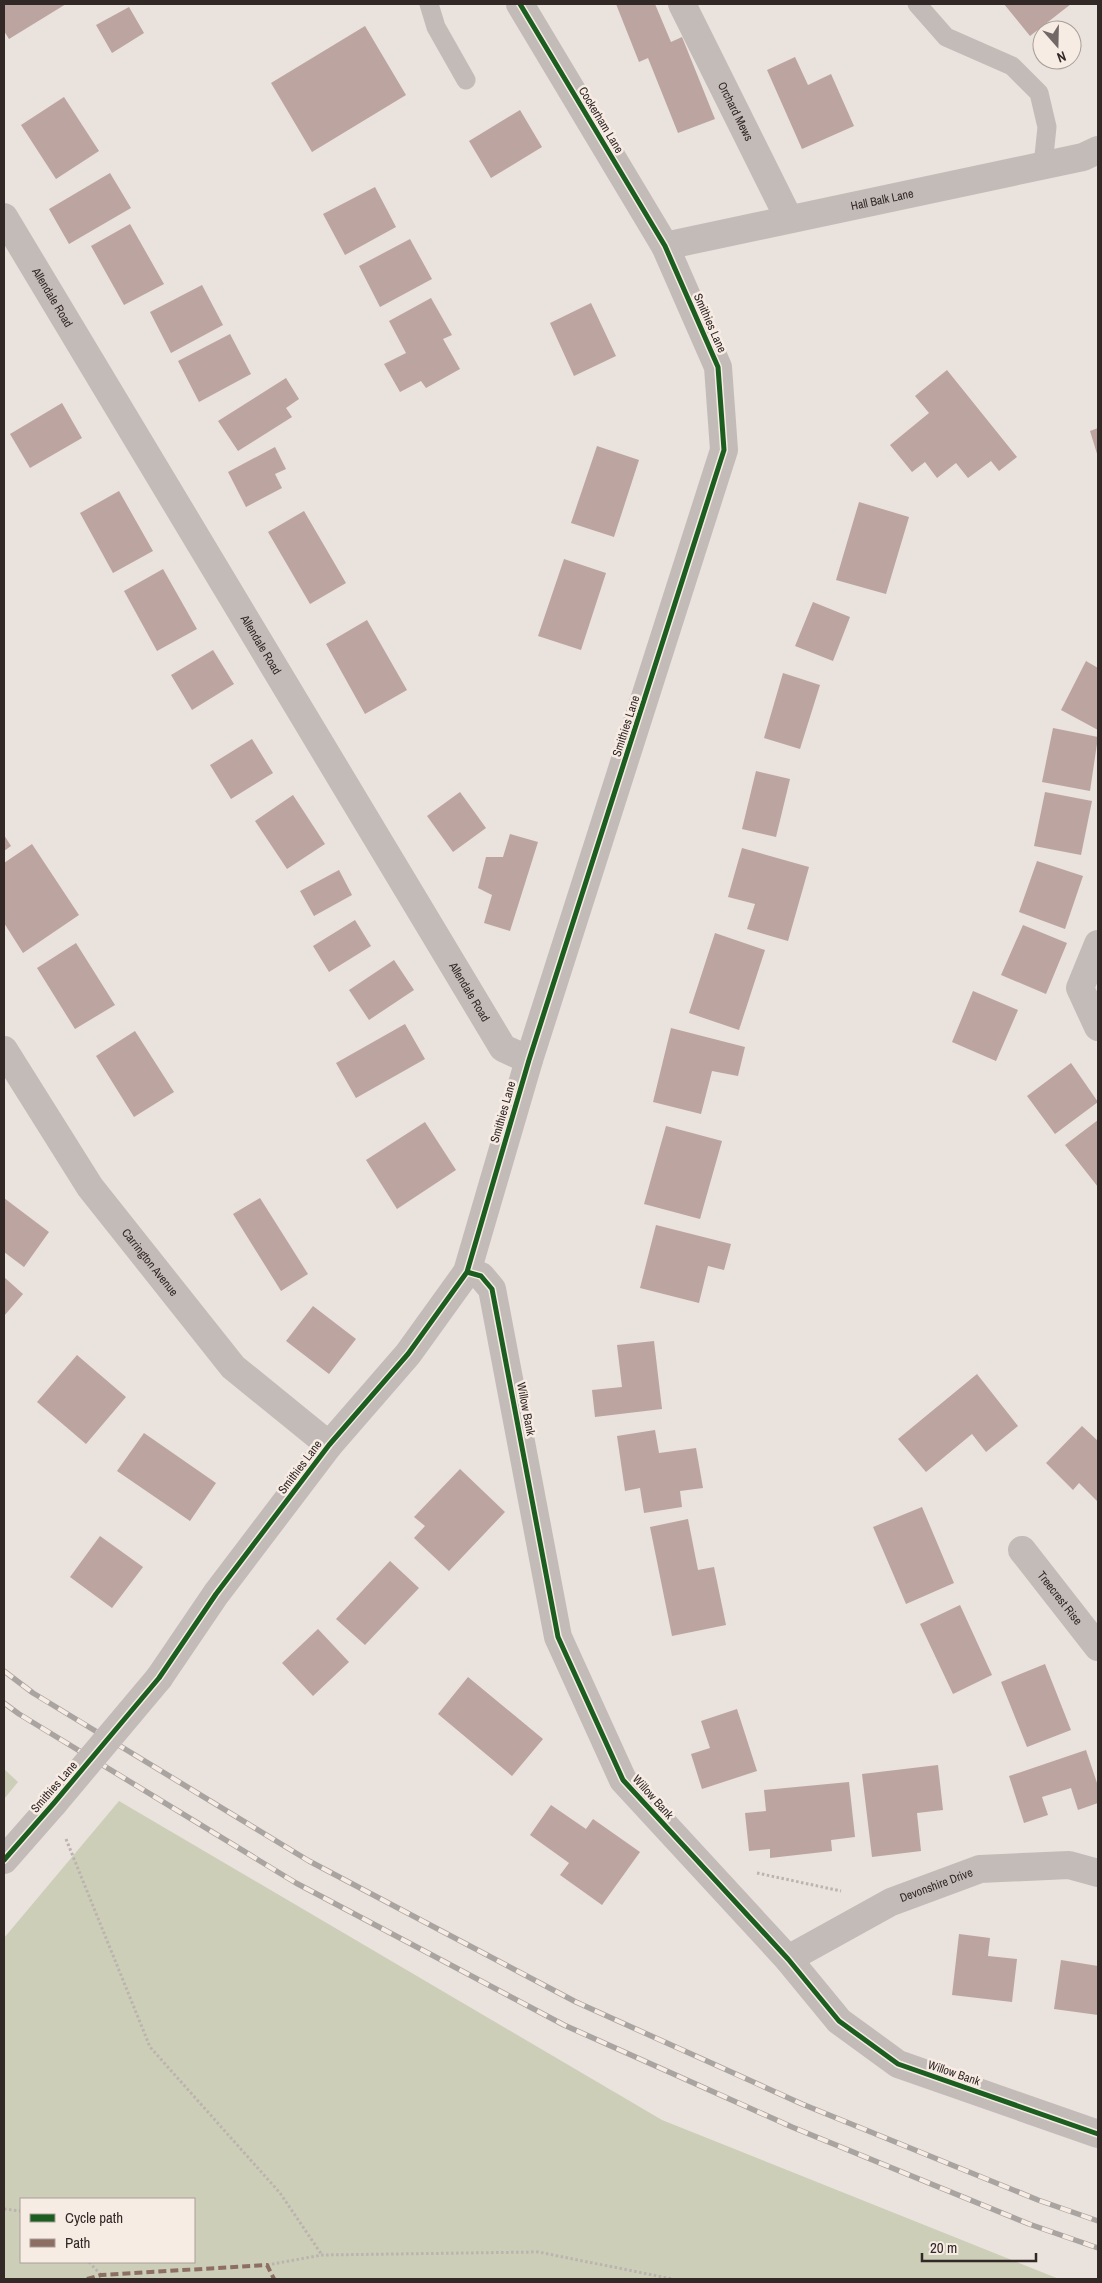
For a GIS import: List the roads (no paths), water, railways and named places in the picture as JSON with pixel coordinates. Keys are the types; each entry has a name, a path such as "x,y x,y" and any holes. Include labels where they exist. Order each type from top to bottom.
{"street":[{"name":"Cockerham Lane","path":"520,4 665,246"},
{"name":"Orchard Mews","path":"682,4 790,219"},
{"name":"Hall Balk Lane","path":"665,246 1083,157 1098,150"},
{"name":"Allendale Road","path":"4,217 503,1048 529,1060"},
{"name":"Smithies Lane","path":"4,1860 49,1810 159,1678 216,1594 329,1445 408,1354 467,1272 529,1060 724,450 718,367 665,246"},
{"path":"1098,944 1080,988 1098,1027"},
{"name":"Carrington Avenue","path":"4,1050 90,1187 233,1367 329,1445"},
{"name":"Willow Bank","path":"467,1272 481,1276 492,1289 558,1637 623,1780 788,1959 839,2021 898,2064 1098,2134"},
{"name":"Treecrest Rise","path":"1022,1550 1098,1647"},
{"name":"Devonshire Drive","path":"788,1959 891,1902 980,1869 1069,1865 1098,1872"}],"lane":[{"path":"429,4 436,26 466,80"},
{"path":"916,4 946,37 1012,66 1039,93 1047,126 1042,165"}],"railway":[{"path":"4,1671 33,1693 309,1861 576,2002 802,2104 1038,2200 1098,2221"},
{"path":"4,1703 296,1883 564,2025 792,2127 1029,2224 1098,2248"}]}
